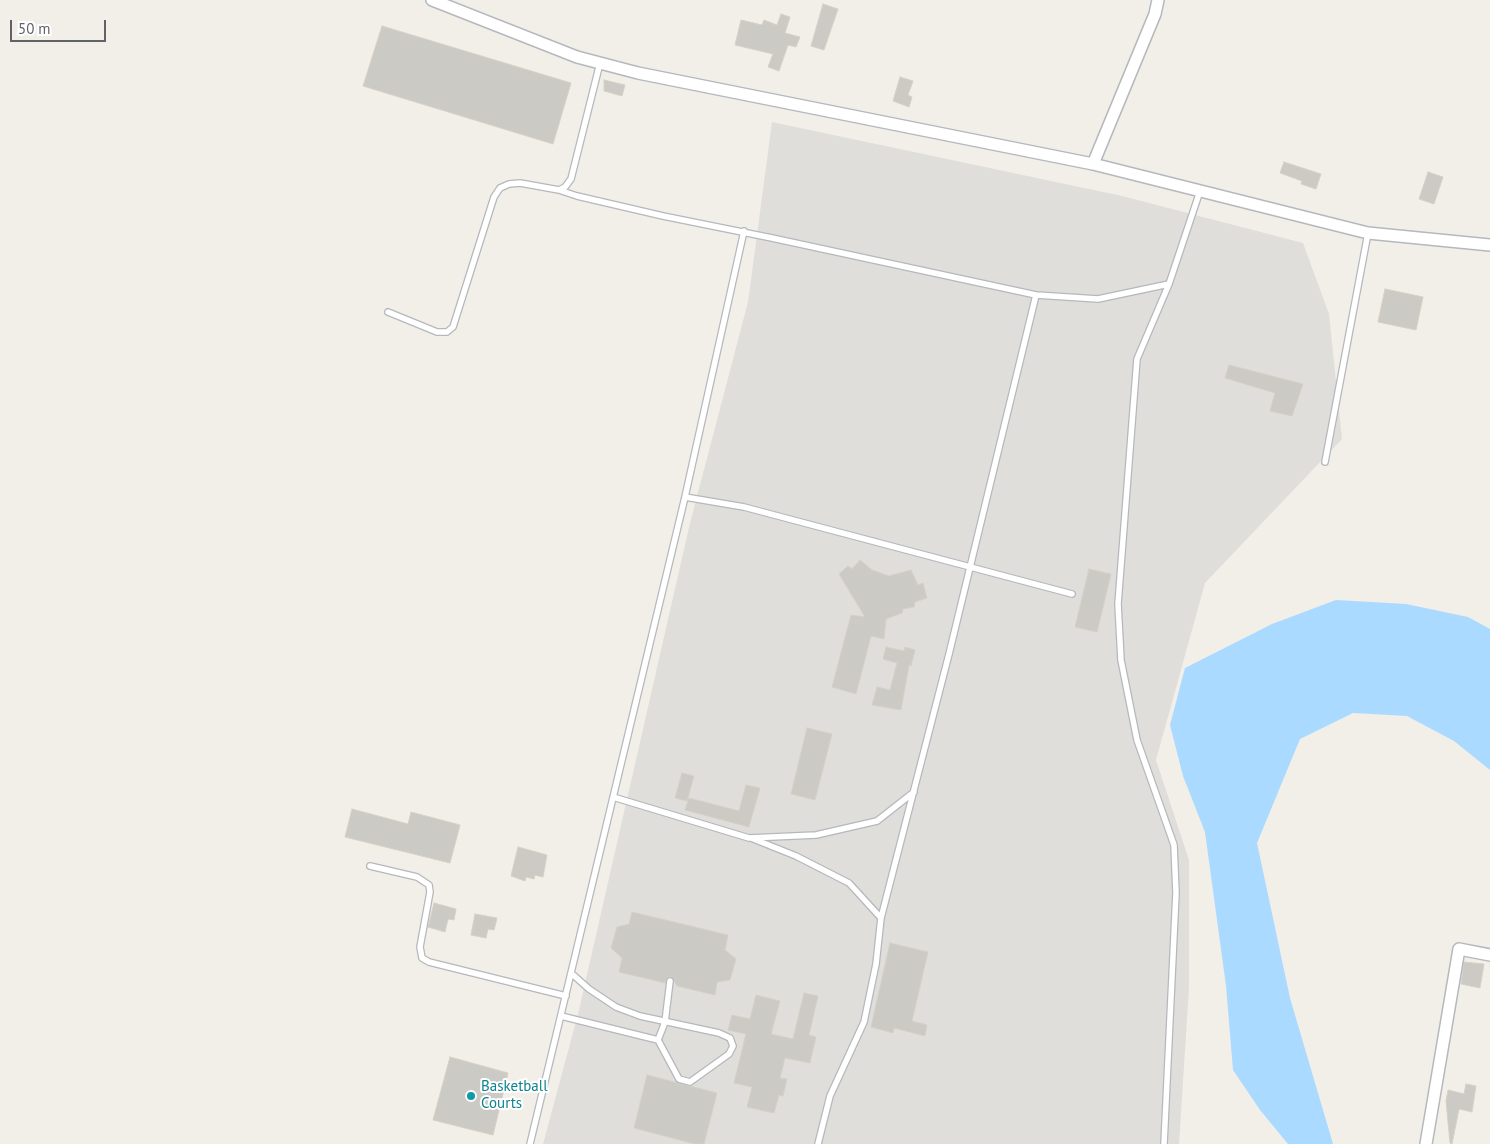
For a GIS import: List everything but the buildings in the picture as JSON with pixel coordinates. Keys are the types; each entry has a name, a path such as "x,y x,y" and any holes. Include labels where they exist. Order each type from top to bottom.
{"street":[{"path":"432,0 577,57 648,75 1093,164 1368,233 1490,245"},
{"path":"1093,164 1155,14 1158,0"},
{"path":"1426,1144 1459,949 1490,955"}],"lane":[{"path":"559,190 566,187 571,179 600,63"},
{"path":"388,312 436,332 447,332 453,327 494,197 500,188 509,184 520,183 559,190 663,216 744,231 1036,295 1098,299 1169,284"},
{"path":"1164,1144 1176,893 1174,844 1137,740 1120,660 1118,604 1137,359 1169,284 1200,191"},
{"path":"530,1144 686,497 744,231"},
{"path":"1325,462 1368,233"},
{"path":"818,1144 830,1096 864,1022 876,964 881,918 914,792 1036,295"},
{"path":"686,497 744,507 1072,594"},
{"path":"749,838 816,835 877,821 914,792"},
{"path":"613,797 749,838 796,856 849,883 881,918"},
{"path":"370,866 417,877 429,885 430,892 420,948 422,958 429,962 566,996"},
{"path":"561,1016 658,1040 679,1079 690,1082 729,1054 733,1046 730,1038 719,1033 665,1022 616,1007 589,989 571,973"},
{"path":"658,1040 665,1022 670,981"}],"shaded area":[{"path":"772,122 1122,196 1303,243 1329,314 1342,439 1205,583 1156,760 1189,860 1189,988 1179,1144 543,1144 578,1014 690,523 748,302"}],"water":[{"path":"1336,600 1406,604 1468,617 1490,629 1490,770 1454,741 1407,716 1353,713 1300,739 1257,843 1290,998 1333,1144 1288,1144 1260,1110 1233,1070 1226,986 1205,832 1183,776 1170,725 1185,668 1272,624"}],"place":[{"name":"Basketball Courts","path":"471,1096"}]}
